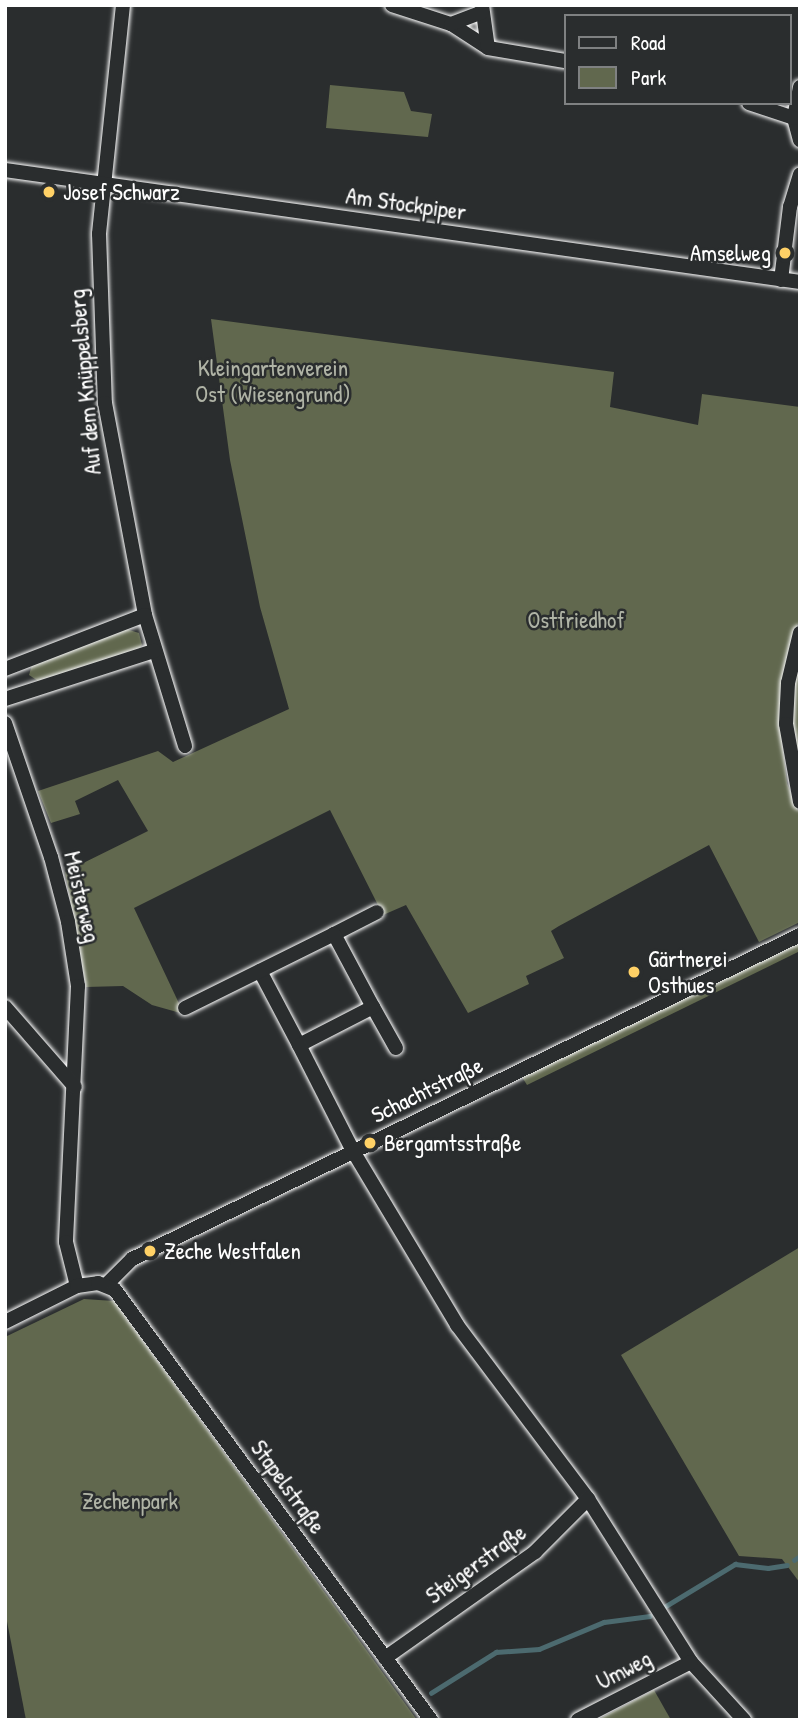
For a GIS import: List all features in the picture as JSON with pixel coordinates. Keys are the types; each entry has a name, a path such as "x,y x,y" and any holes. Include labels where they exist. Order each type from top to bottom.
{"street":[{"name":"Auf dem Knüppelsberg","path":"123,5 102,183 98,305 105,403 117,489 145,615 185,746"},
{"path":"392,5 451,24 488,48 564,61"},
{"path":"451,24 482,8 488,48"},
{"path":"800,88 794,118 800,140"},
{"path":"755,105 794,118"},
{"name":"Am Stockpiper","path":"5,170 800,282"},
{"path":"781,280 790,207 800,175"},
{"path":"5,669 145,615"},
{"path":"800,633 786,724 800,802"},
{"path":"5,699 154,651"},
{"name":"Meisterweg","path":"5,723 68,922 79,1004 66,1242 77,1286"},
{"path":"185,1008 377,912"},
{"path":"334,934 396,1048"},
{"name":"Schachtstraße","path":"106,1285 132,1259 800,935"},
{"path":"260,971 353,1151 457,1325 588,1499 691,1662 744,1720"},
{"path":"5,1007 75,1087"},
{"path":"299,1045 373,1007"},
{"path":"5,1322 77,1286 106,1285"},
{"name":"Stapelstraße","path":"106,1285 123,1297 431,1720"},
{"name":"Steigerstraße","path":"385,1658 535,1552 588,1499"},
{"name":"Umweg","path":"578,1720 691,1662"}],"green space":[{"path":"330,85 404,92 411,111 432,114 428,137 326,128"},
{"name":"Ostfriedhof","path":"211,319 614,372 610,407 698,425 702,394 800,407 800,617 788,654 780,725 787,783 800,816 800,922 759,942 709,845 551,931 564,958 526,976 529,984 468,1013 406,905 383,915 330,810 134,908 184,1014 152,1005 123,986 86,987 65,872 148,831 118,780 75,801 80,814 51,823 38,791 158,751 173,762 289,709 260,607 230,460"},
{"path":"126,629 139,633 142,645 135,653 38,681 29,675 32,665"},
{"path":"800,658 800,783 791,706"},
{"path":"800,943 800,951 527,1085 522,1077"},
{"path":"800,1247 800,1583 782,1559 739,1556 621,1355"},
{"name":"Zechenpark","path":"84,1299 114,1301 417,1720 26,1720 5,1611 5,1337"},
{"path":"654,1690 671,1720 597,1720"}],"waterway":[{"path":"794,1560 800,1556"},
{"path":"666,1606 735,1564 768,1568 787,1565"},
{"path":"431,1693 496,1652 539,1649 604,1622 650,1616"}],"place":[{"name":"Josef Schwarz","path":"49,192"},
{"name":"Amselweg","path":"785,253"},
{"name":"Gärtnerei Osthues","path":"634,972"},
{"name":"Bergamtsstraße","path":"370,1143"},
{"name":"Zeche Westfalen","path":"150,1251"}],"park label":[{"name":"Kleingartenverein Ost (Wiesengrund)","path":"273,381"}]}
